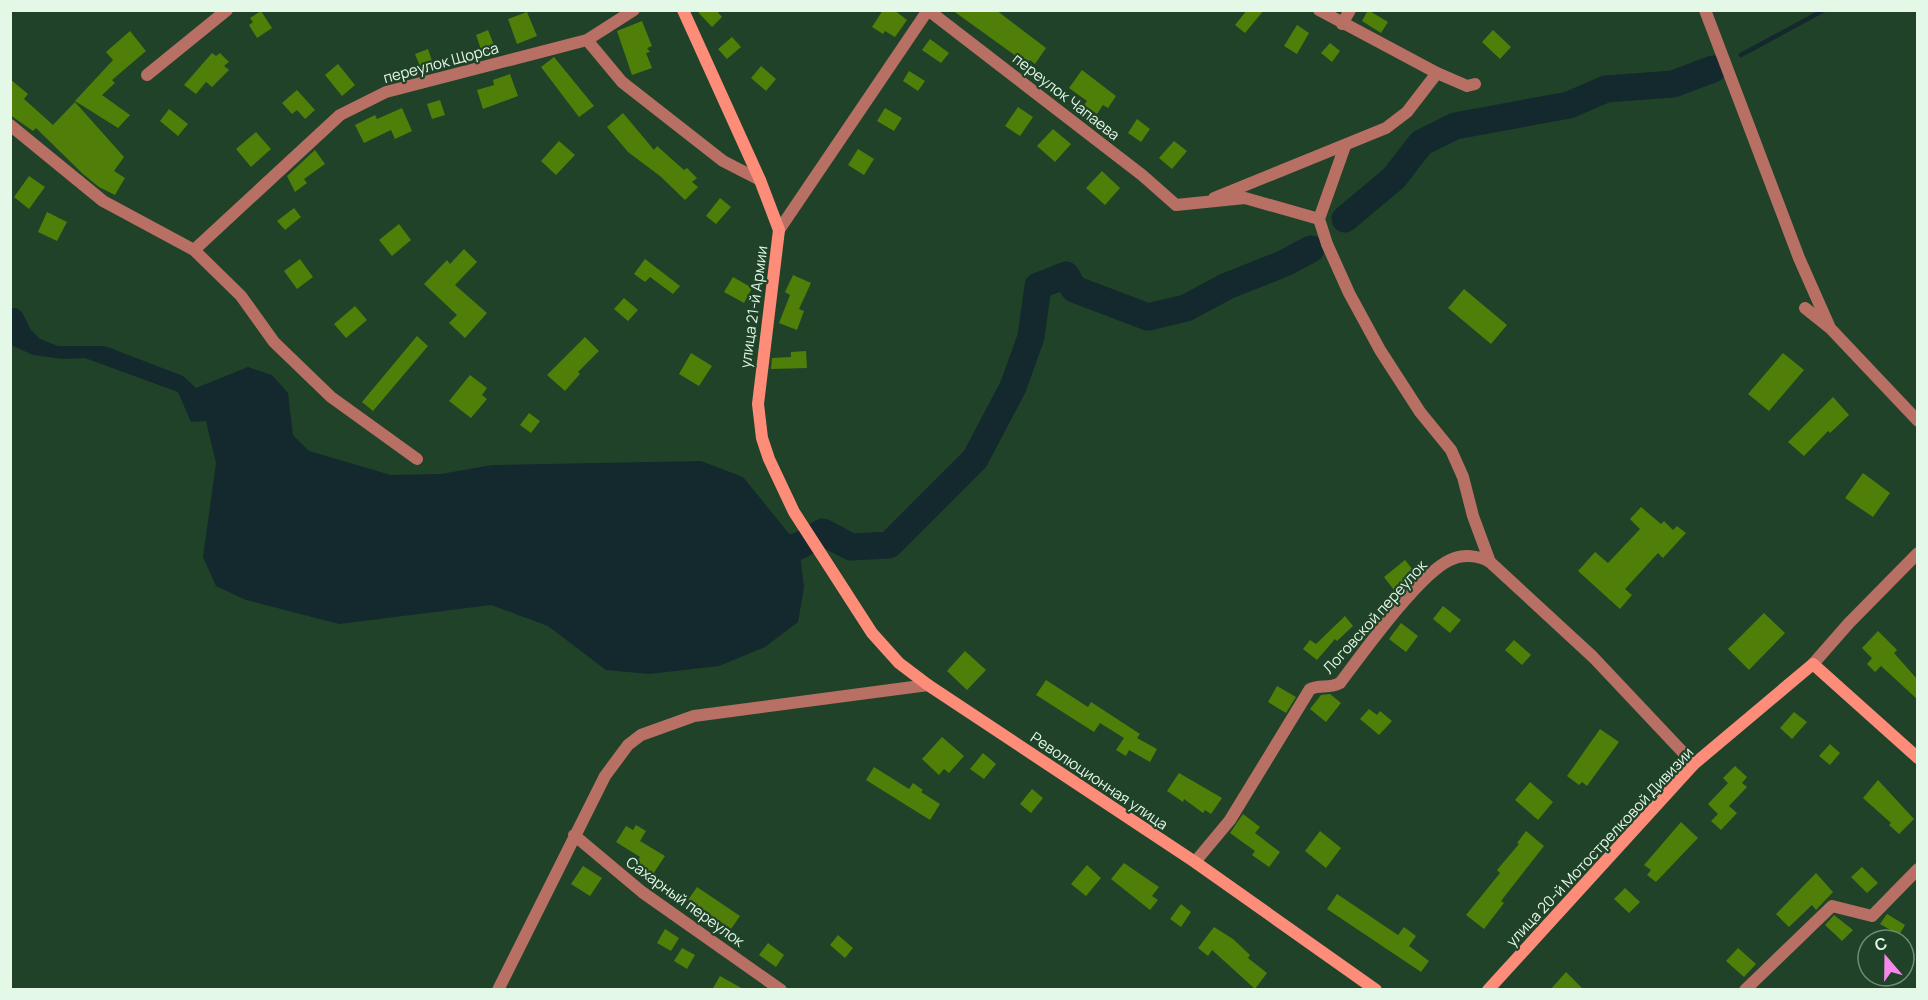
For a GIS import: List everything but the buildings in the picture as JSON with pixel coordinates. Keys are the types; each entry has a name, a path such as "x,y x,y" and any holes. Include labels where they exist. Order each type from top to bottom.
{"main road":[{"name":"улица 21-й Армии","path":"683,10 760,180 779,230 758,404 762,438 777,480 794,512 832,572"},
{"name":"Революционная улица","path":"832,572 881,644 899,663 928,685 1195,862 1376,990"},
{"path":"1813,664 1917,758"},
{"name":"улица 20-й Мотострелковой Дивизии","path":"1488,990 1694,764 1813,664"}],"street":[{"path":"147,75 227,10"},
{"name":"переулок Щорса","path":"194,250 340,115 387,92 587,40 634,10"},
{"path":"779,230 928,10"},
{"name":"переулок Чапаева","path":"928,10 1142,175 1170,201 1184,206 1204,202"},
{"path":"1319,10 1437,73 1467,86 1475,84"},
{"path":"1342,24 1350,10"},
{"path":"1705,10 1799,258 1830,328"},
{"path":"587,40 622,82 723,161 760,180"},
{"path":"1204,202 1345,146 1397,121 1437,73"},
{"path":"10,125 103,201 194,250 241,296 274,342 331,397 417,459"},
{"path":"1345,146 1319,219 1349,294 1380,350 1420,412 1451,450 1490,562 1593,657 1624,693 1694,764"},
{"path":"1204,202 1245,198 1319,219"},
{"path":"1805,308 1830,328 1917,421"},
{"name":"улица 20-й Мотострелковой Дивизии","path":"1813,664 1848,623 1917,553"},
{"name":"Логовской переулок","path":"1195,862 1230,820 1310,689 1318,685 1331,687 1340,683 1399,609 1438,568 1449,560 1474,556 1490,562"},
{"path":"498,990 574,835 616,759 628,745 658,728 694,716 928,685"},
{"name":"Сахарный переулок","path":"574,835 642,892 781,990"},
{"path":"1745,990 1825,911 1833,906 1840,906 1872,916 1917,869"}],"water":[{"path":"11,308 22,312 31,330 40,339 58,346 105,346 183,376 196,388 248,367 272,375 288,393 293,435 309,451 391,475 441,474 492,465 701,461 743,477 799,546 804,587 798,622 765,647 719,666 649,674 606,670 548,626 491,605 339,624 246,600 216,586 203,557 216,463 206,421 191,422 178,392 85,358 63,359 33,355 11,345"}],"waterway":[{"path":"1741,55 1824,10"},
{"path":"1345,219 1394,178 1421,143 1455,126 1569,105 1606,89 1673,84 1713,69"},
{"path":"763,554 799,546 823,532 851,547 889,545 975,459 1013,387 1031,337 1038,286 1066,275 1074,289 1148,317 1186,308 1227,286 1285,263 1311,249"}]}
